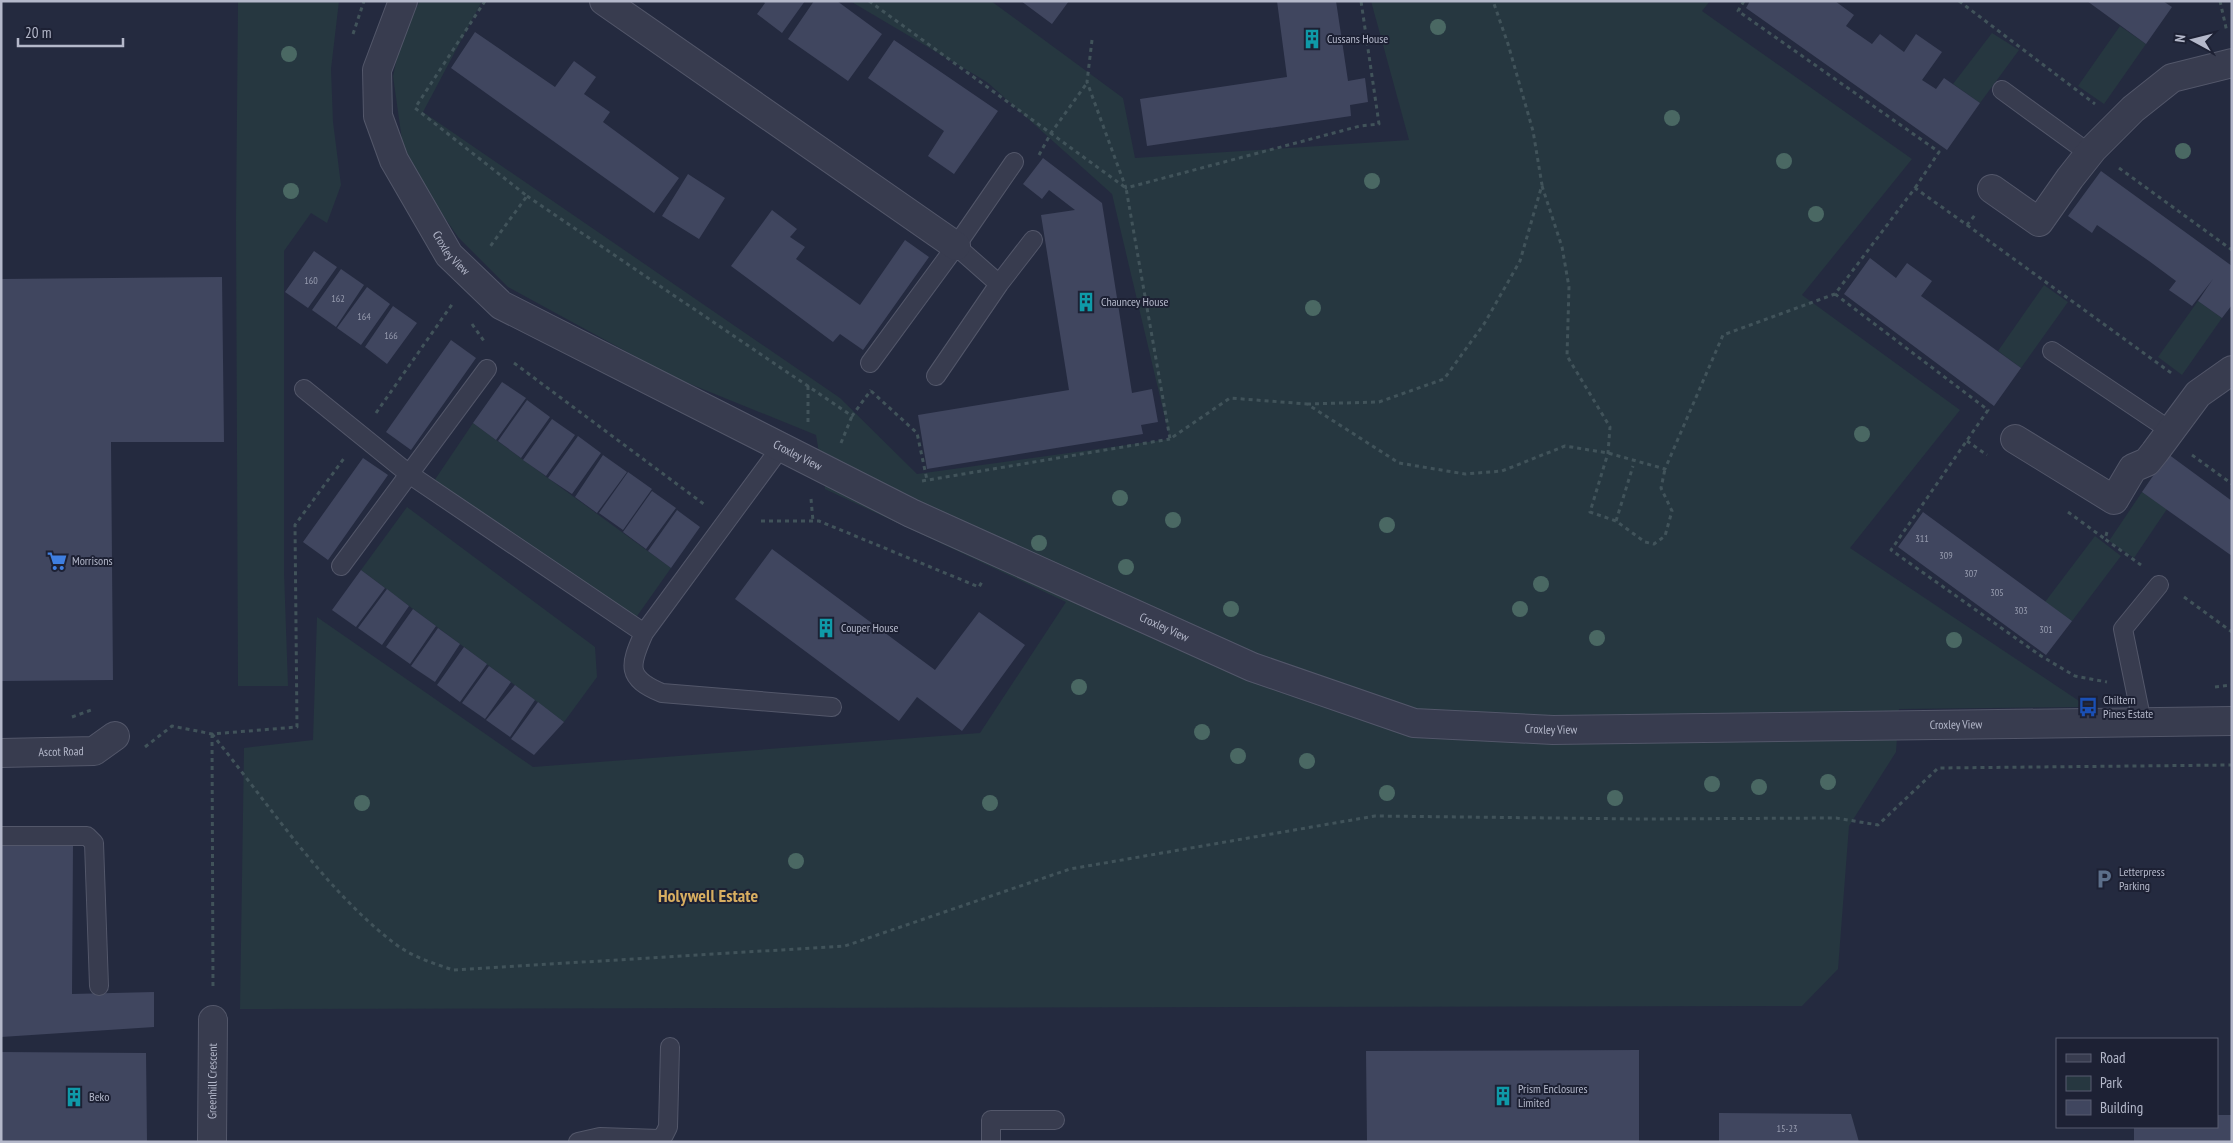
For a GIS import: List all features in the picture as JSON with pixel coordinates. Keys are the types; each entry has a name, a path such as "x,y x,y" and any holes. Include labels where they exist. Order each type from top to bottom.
{"street":[{"name":"Croxley View","path":"403,1 377,70 378,116 394,160 449,255 501,304 911,513 1252,667 1414,723 1553,730 2232,721"},
{"path":"604,1 956,246"},
{"path":"1992,189 2039,222 2092,151 2118,124 2172,78 2232,63"},
{"path":"2014,439 2114,500 2134,468 2147,462 2198,394 2232,370"},
{"name":"Ascot Road","path":"1,752 94,751 115,736"},
{"name":"Greenhill Crescent","path":"212,1142 213,1020"}],"lane":[{"path":"2002,90 2092,151"},
{"path":"870,363 956,246 1014,162"},
{"path":"936,376 999,284 1033,240"},
{"path":"956,246 999,284"},
{"path":"2052,352 2168,434"},
{"path":"341,566 487,369"},
{"path":"304,389 409,474 644,633"},
{"path":"781,447 644,633 632,657 635,675 647,687 662,694 832,706"},
{"path":"2142,722 2123,629 2159,585"},
{"path":"1,836 87,836 94,843 99,986"},
{"path":"578,1142 600,1137 659,1139 664,1135 668,1127 670,1047"},
{"path":"991,1142 991,1120 1055,1120"}],"path":[{"path":"485,1 415,108 527,196 852,416 871,391 870,363"},
{"path":"869,1 1126,188"},
{"path":"1126,188 1360,126 1379,124 1361,1"},
{"path":"1493,1 1508,44 1533,130 1542,185 1562,248 1569,287 1567,356 1610,427 1608,453 1590,512 1616,521 1645,542 1654,544 1665,536 1672,511 1661,488 1665,469 1723,335 1835,294 1915,188 1939,152 1738,11 1744,1"},
{"path":"1959,1 2086,96 2118,124"},
{"path":"2220,1 2228,35"},
{"path":"1092,40 1087,82 1126,188 1170,439"},
{"path":"1014,162 1040,155 1051,133 1087,82"},
{"path":"2092,151 2232,250"},
{"path":"918,482 1170,439 1230,398 1306,404 1379,402 1444,379 1484,324 1520,261 1542,185"},
{"path":"1915,188 2169,370 2198,394"},
{"path":"1967,225 1992,189"},
{"path":"470,274 527,196"},
{"path":"1835,294 1988,410 1892,550 2041,656 2075,676 2136,687"},
{"path":"454,301 460,309"},
{"path":"466,317 484,341 492,346"},
{"path":"507,358 726,521 820,521 979,587 999,553"},
{"path":"871,391 917,433 927,480"},
{"path":"1306,404 1399,463 1465,474 1502,470 1565,446 1608,453 1665,469"},
{"path":"2168,434 2232,484"},
{"path":"1616,521 1633,466"},
{"path":"2212,687 2232,685"},
{"path":"138,752 172,726 212,734 335,888 395,944 422,960 453,970 845,946 1070,869 1376,816 1642,819 1836,818 1878,826 1938,768 2232,765"},
{"path":"212,734 213,1020"}],"green space":[{"path":"238,1 339,1 331,69 333,122 341,185 327,223 311,213 284,251 284,572 288,686 238,686 236,220"},
{"path":"420,1 482,1 423,112 840,398 917,474 1170,439 1112,194 987,82 850,1 991,1 1123,98 1135,158 1409,140 1371,1 1710,1 1702,11 1912,159 1802,295 1960,410 1850,548 2088,707 1899,709 1896,752 1849,826 1838,969 1802,1006 240,1009 244,748 313,740 317,617 533,767 980,733 1066,602 825,489 816,435 673,377 508,287 458,237 416,176 402,140 393,76 402,35"},
{"path":"2120,26 2146,44 2104,104 2078,86"},
{"path":"1992,33 2019,50 1980,103 1953,84"},
{"path":"2044,285 2068,302 2021,368 1998,351"},
{"path":"2198,301 2222,318 2182,375 2158,357"},
{"path":"473,423 671,568 635,619 432,484"},
{"path":"2142,492 2167,509 2134,558 2109,541"},
{"path":"407,507 595,647 597,677 564,722 361,570"},
{"path":"2095,536 2121,556 2072,621 2045,602"}],"building":[{"path":"763,1 805,1 782,33 757,14 765,3"},
{"path":"814,1 837,1 882,34 848,81 788,39"},
{"path":"1021,1 1069,1 1052,24"},
{"name":"Cussans House","path":"1277,1 1336,1 1348,81 1365,78 1368,102 1350,105 1351,116 1147,146 1140,99 1287,77"},
{"path":"1750,1 1835,1 1854,15 1846,26 1872,44 1880,34 1904,52 1916,34 1942,52 1922,80 1936,89 1944,78 1980,103 1947,150 1746,8"},
{"path":"2087,1 2163,1 2172,7 2146,44"},
{"path":"475,32 555,87 574,61 596,77 584,94 610,112 603,122 679,178 654,213 451,68"},
{"path":"894,40 998,111 954,174 928,156 944,131 868,78"},
{"name":"Chauncey House","path":"1043,158 1102,203 1132,393 1152,389 1158,422 1141,425 1143,434 927,469 918,415 1069,390 1041,215 1075,210 1049,190 1042,199 1023,184"},
{"path":"2101,171 2232,266 2232,305 2222,318 2198,301 2213,279 2192,306 2169,290 2176,281 2149,261 2097,225 2092,233 2068,216"},
{"path":"688,174 725,198 699,239 662,216"},
{"path":"772,210 797,229 790,237 805,247 796,259 860,305 905,240 929,257 863,350 840,334 833,342 731,266"},
{"path":"314,251 337,267 308,308 285,292"},
{"path":"1870,258 1896,278 1907,263 1932,281 1921,296 2021,368 1994,406 1844,294"},
{"path":"341,269 364,285 336,327 312,310"},
{"name":"Morrisons","path":"222,277 224,442 111,442 113,680 1,681 1,279"},
{"path":"367,287 390,304 361,345 337,328"},
{"path":"393,306 417,323 387,364 365,347"},
{"path":"451,340 476,358 411,450 386,432"},
{"path":"502,382 526,398 496,440 473,423"},
{"path":"527,400 550,417 521,458 498,441"},
{"path":"552,419 575,435 546,476 523,460"},
{"path":"578,436 601,453 572,494 548,478"},
{"path":"2168,454 2232,501 2232,556 2142,492"},
{"path":"603,455 627,472 597,513 575,497"},
{"path":"363,458 388,475 328,560 303,542"},
{"path":"628,472 652,489 623,530 599,513"},
{"path":"652,491 676,508 646,549 623,532"},
{"path":"677,510 700,527 671,568 648,551"},
{"path":"1923,512 2072,621 2046,655 1898,547"},
{"name":"Couper House","path":"772,549 935,670 979,612 1025,645 962,731 917,697 899,721 735,599"},
{"path":"361,570 385,588 356,627 332,610"},
{"path":"387,589 409,606 382,645 358,628"},
{"path":"413,609 436,626 410,664 386,647"},
{"path":"438,628 460,644 435,682 411,666"},
{"path":"464,647 487,664 460,702 437,685"},
{"path":"489,666 511,682 485,719 462,703"},
{"path":"515,685 535,700 510,737 486,720"},
{"path":"538,702 564,722 534,755 511,739"},
{"path":"1,844 73,846 72,994 154,992 154,1027 1,1037"},
{"name":"Prism Enclosures Limited","path":"1639,1050 1639,1142 1367,1142 1366,1051"},
{"name":"Beko","path":"1,1052 146,1053 147,1142 1,1142"},
{"path":"1719,1113 1851,1114 1859,1142 1719,1142"},
{"path":"2218,1115 2232,1115 2232,1142 2134,1142 2134,1128 2218,1128"}],"place":[{"name":"Cussans House","path":"1312,39"},
{"name":"Chauncey House","path":"1086,302"},
{"name":"Morrisons","path":"57,561"},
{"name":"Couper House","path":"826,628"},
{"name":"Chiltern Pines Estate","path":"2088,707"},
{"name":"Letterpress Parking","path":"2104,879"},
{"name":"Prism Enclosures Limited","path":"1503,1096"},
{"name":"Beko","path":"74,1097"}],"district":[{"name":"Holywell Estate","path":"708,896"}]}
